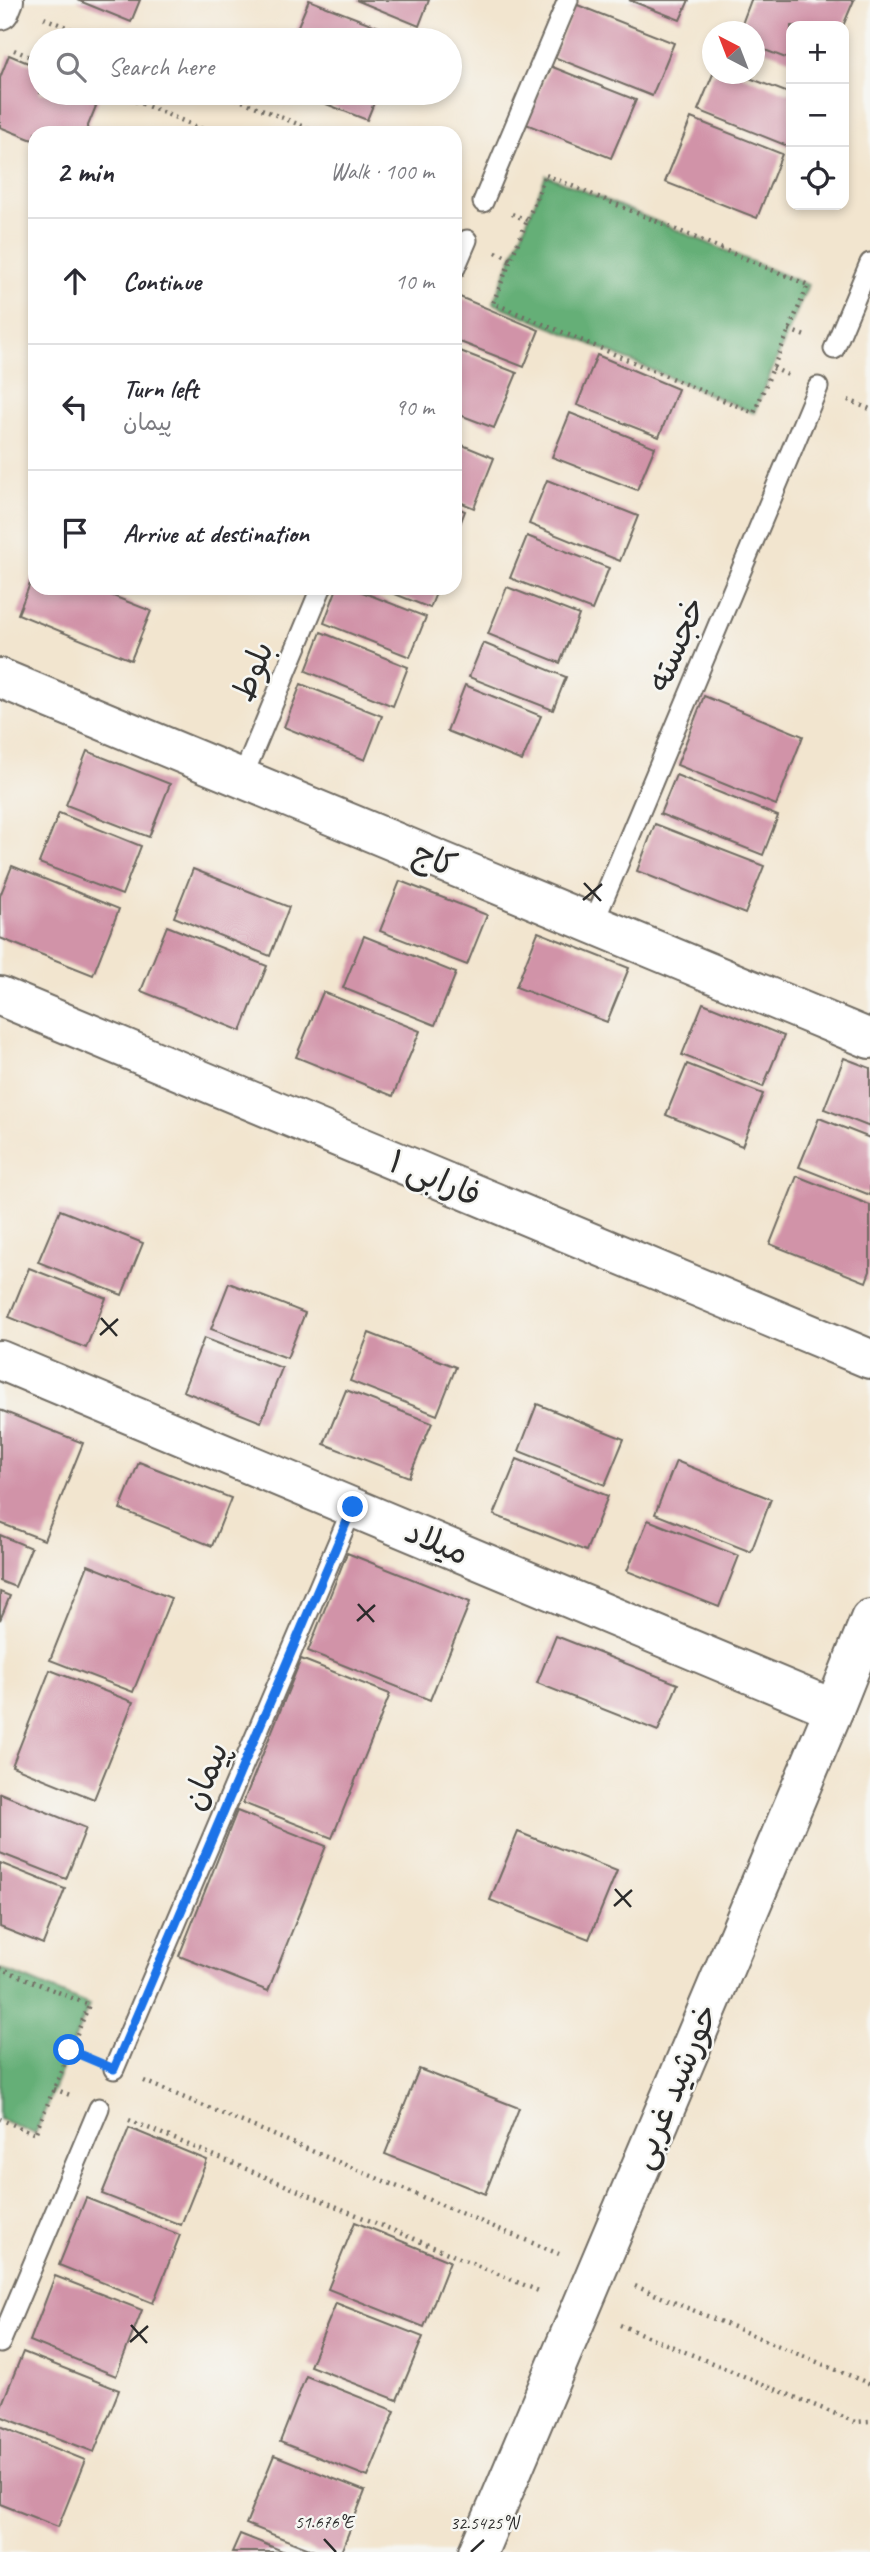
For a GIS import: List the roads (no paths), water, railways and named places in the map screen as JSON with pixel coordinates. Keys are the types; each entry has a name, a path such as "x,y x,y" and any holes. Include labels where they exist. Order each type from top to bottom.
{"street":[{"path":"0,10 4,0"},
{"name":"کاج","path":"0,678 870,1039"},
{"name":"فارابی ۱","path":"0,996 870,1359"},
{"name":"میلاد","path":"1,1362 834,1709"},
{"name":"خورشید غربی","path":"478,2552 870,1619"}],"lane":[{"path":"483,202 568,0"},
{"path":"462,252 467,240"},
{"path":"834,349 870,263"},
{"name":"خجسته","path":"593,924 818,387"},
{"name":"بلوط","path":"242,778 318,595"},
{"name":"پیمان","path":"114,2069 353,1507"},
{"path":"0,2343 99,2108"}]}
